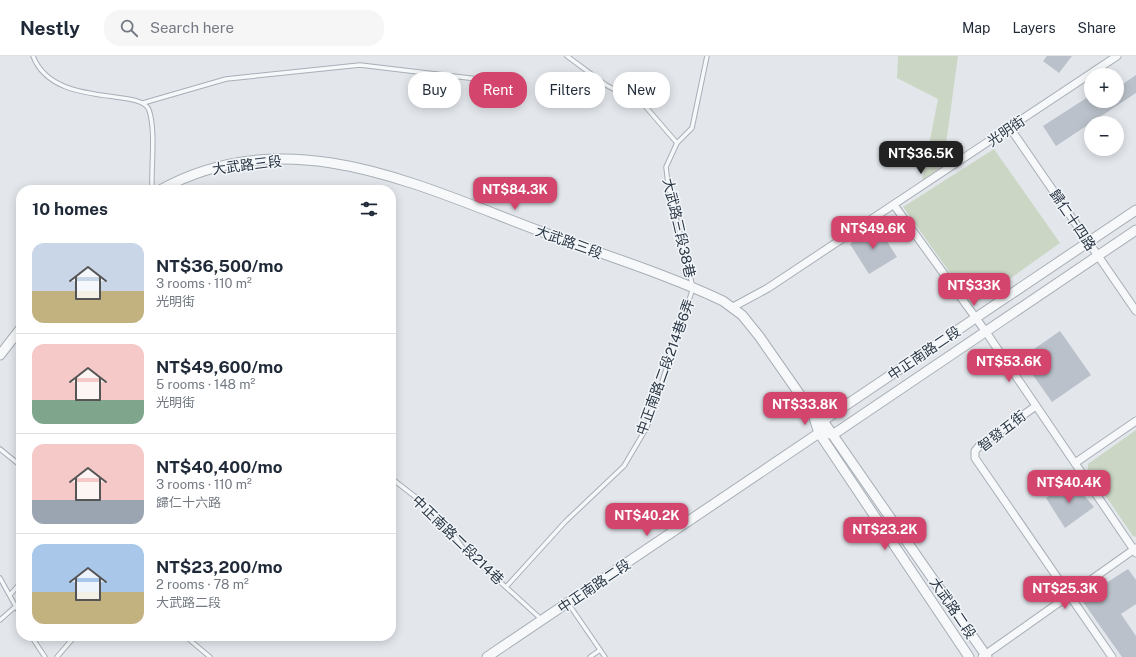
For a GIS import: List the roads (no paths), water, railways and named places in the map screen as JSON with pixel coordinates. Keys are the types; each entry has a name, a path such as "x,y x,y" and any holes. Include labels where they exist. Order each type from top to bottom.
{"street":[{"name":"光明街","path":"733,307 768,288 1117,56"},
{"name":"歸仁十四路","path":"1010,128 1136,311"},
{"name":"大武路三段","path":"171,185 202,171 238,163 266,159 330,161 368,170 426,189 693,288 733,307 755,331 812,412 819,434"},
{"path":"894,205 986,332 1135,550 1069,595 985,656"},
{"name":"中正南路二段","path":"824,420 1136,210"},
{"name":"中正南路二段","path":"834,434 1136,230"},
{"path":"0,355 16,334"},
{"name":"智發五街","path":"1036,406 980,445 975,451 975,458 1112,657"},
{"name":"大武路三段","path":"812,412 824,420"},
{"path":"824,420 819,434 834,434"},
{"name":"大武路二段","path":"824,420 985,656"},
{"path":"1075,463 1136,421"},
{"name":"中正南路二段","path":"488,657 819,434"},
{"name":"大武路二段","path":"819,434 969,657"}],"lane":[{"path":"32,56 47,76 70,90 133,100 143,103 149,109 152,137 152,185"},
{"path":"567,56 606,84 645,106 677,144"},
{"name":"大武路三段38巷","path":"693,288 668,184 666,167 677,144 692,128 707,56"},
{"path":"143,103 226,79 360,65 469,78"},
{"name":"中正南路二段214巷6弄","path":"506,587 565,522 624,466 646,427 693,288"},
{"path":"0,449 16,462"},
{"name":"中正南路二段214巷","path":"396,482 422,502 451,531 463,548 542,620"},
{"path":"0,578 16,606 0,620"},
{"path":"10,595 16,588"},
{"path":"568,603 605,657"},
{"path":"34,641 45,657"},
{"path":"57,657 71,641"},
{"path":"191,641 210,657"},
{"path":"590,657 600,650"}]}
